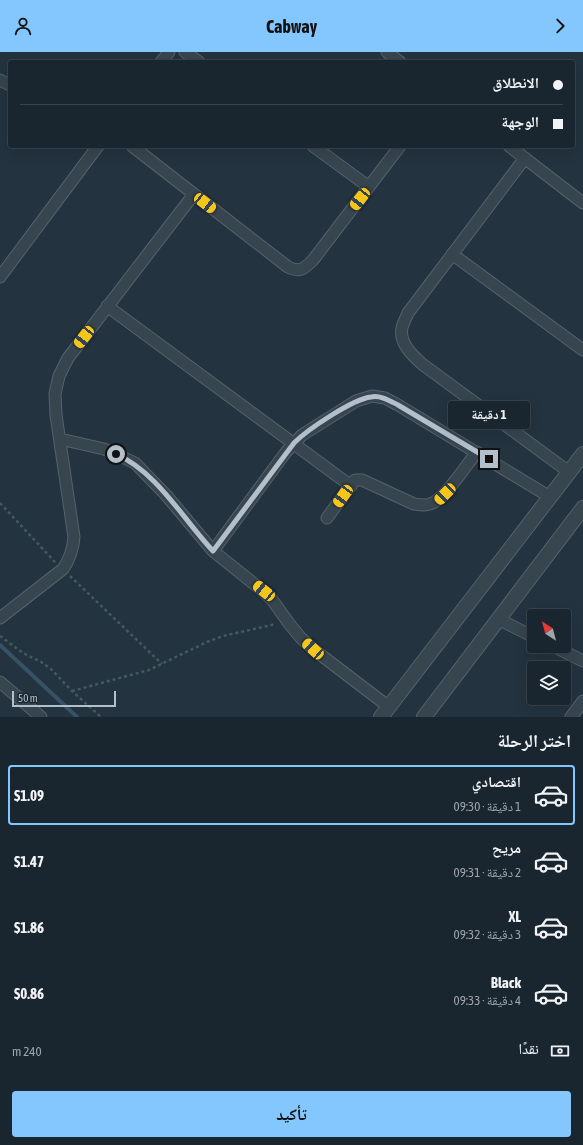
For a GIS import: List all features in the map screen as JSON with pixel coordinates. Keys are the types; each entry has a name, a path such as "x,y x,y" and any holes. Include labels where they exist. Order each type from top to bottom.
{"street":[{"path":"185,52 195,60"},
{"path":"387,52 397,60"},
{"path":"0,277 97,148"},
{"path":"135,148 288,267 295,270 300,270 306,267 313,260 398,148"},
{"path":"316,148 369,187"},
{"path":"512,148 583,203"},
{"path":"525,158 408,313 402,329 404,342 412,354 422,364 569,472"},
{"path":"0,618 63,569 71,555 73,548 74,537 56,415 55,394 59,376 68,358 194,194"},
{"path":"452,254 583,350"},
{"path":"108,306 351,486"},
{"path":"213,551 294,443 302,435 356,401 372,396 385,398 398,405 550,497"},
{"path":"60,439 104,449 135,463 166,495 213,551 264,591 300,636 385,712 583,454"},
{"path":"327,518 355,480 362,480 414,504 431,504 438,501 477,452"},
{"path":"424,717 583,508"},
{"path":"498,619 527,634"},
{"path":"567,653 583,661"},
{"path":"0,682 41,717"},
{"path":"571,717 583,701"}],"path":[{"path":"0,504 63,569 162,664"},
{"path":"72,691 149,670 222,636 288,622"},
{"path":"0,636 23,653 51,669 72,691 101,717"}],"waterway":[{"path":"0,645 77,717"}],"route":[{"path":"116,454 135,463 166,495 213,551 294,443 302,435 356,401 372,396 385,398 489,459"}]}
